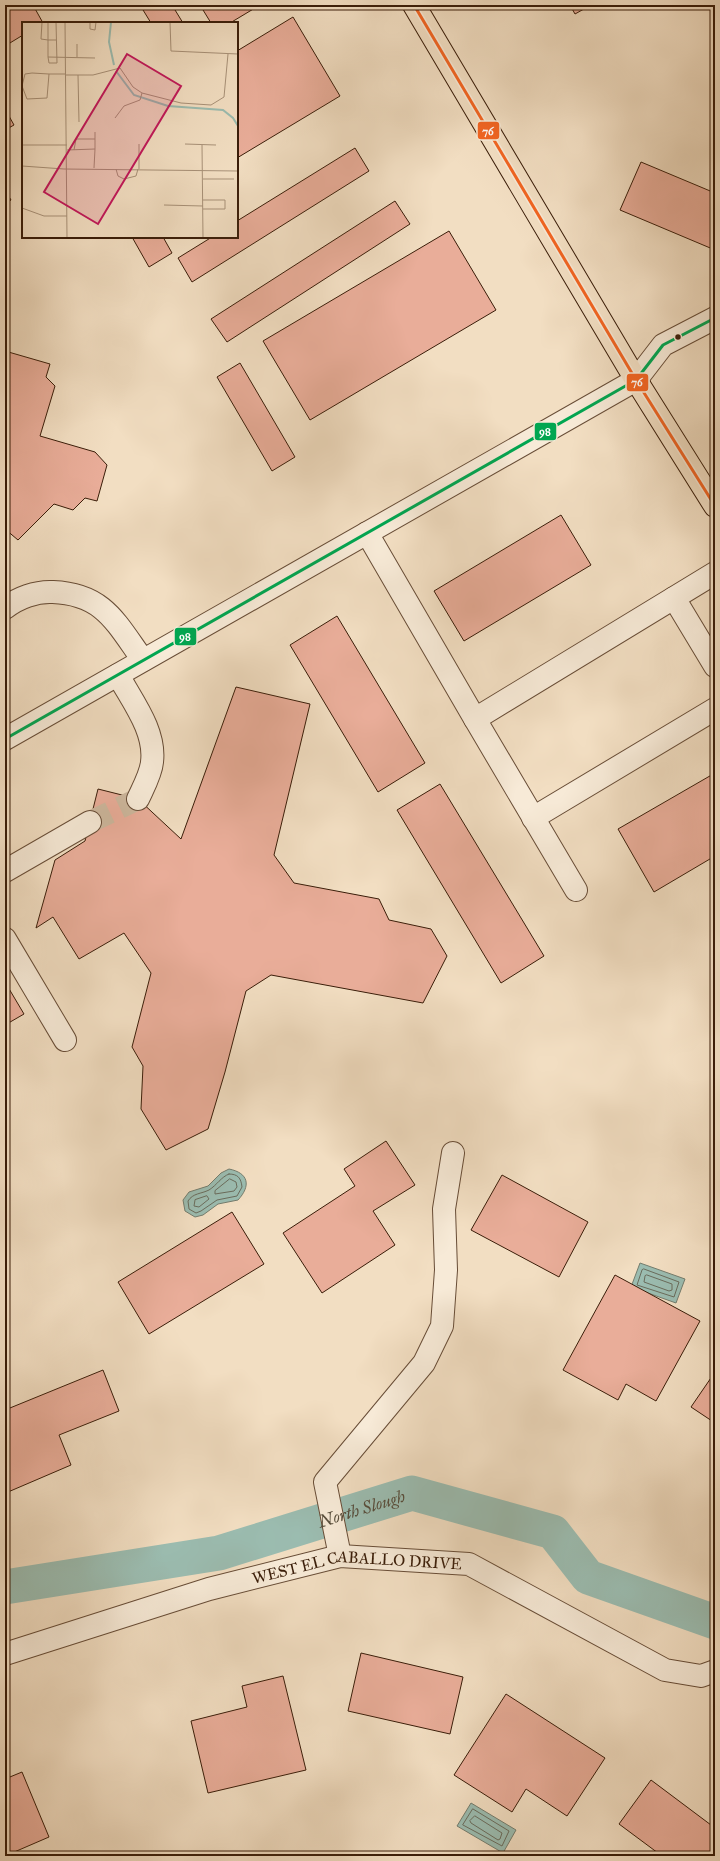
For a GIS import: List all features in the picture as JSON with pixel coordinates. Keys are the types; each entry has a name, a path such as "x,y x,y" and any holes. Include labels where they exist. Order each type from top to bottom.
{"main road":[{"path":"414,5 636,380 715,506"}],"street":[{"path":"5,739 636,380 663,345 715,318"},
{"path":"367,533 475,720 576,890"},
{"path":"475,720 715,573"},
{"path":"5,608 13,602 42,591 67,592 85,597 98,604 113,618 143,660"},
{"path":"674,598 715,666"},
{"path":"118,675 147,729 152,748 152,764 138,799"},
{"path":"533,818 715,709"},
{"path":"5,871 90,822"},
{"path":"5,939 65,1040"},
{"path":"340,1556 325,1482 424,1363 442,1326 446,1270 444,1209 453,1152"},
{"name":"WEST EL CABALLO DRIVE","path":"5,1654 209,1589 340,1556 469,1564 665,1670 701,1676 715,1671"}],"water":[{"path":"229,1169 241,1174 246,1181 245,1190 238,1200 218,1204 203,1215 195,1217 185,1211 183,1200 189,1192 208,1186 221,1173"},
{"path":"640,1263 685,1279 676,1303 631,1287"},
{"path":"471,1803 516,1830 503,1853 457,1826"}],"building":[{"path":"5,5 33,5 42,22 22,22 22,36 5,46"},
{"path":"140,5 172,5 182,22 150,22"},
{"path":"200,5 260,5 232,22 210,22"},
{"path":"570,5 591,5 575,14"},
{"path":"293,17 340,96 238,157 238,50"},
{"path":"5,109 14,125 5,130"},
{"path":"355,148 369,171 192,282 178,258 210,238 238,238 238,220"},
{"path":"641,162 715,193 715,250 620,210"},
{"path":"5,190 11,200 5,204"},
{"path":"395,201 410,224 227,342 211,319"},
{"path":"449,231 496,310 310,420 263,341"},
{"path":"133,238 164,238 172,253 149,267"},
{"path":"5,351 50,364 46,377 55,386 40,436 95,452 107,465 97,501 85,498 73,510 54,504 18,540 5,529"},
{"path":"240,363 295,457 272,471 217,377"},
{"path":"561,515 591,565 464,641 434,591"},
{"path":"337,616 425,763 378,792 290,645"},
{"path":"236,687 310,704 274,855 294,883 379,899 389,920 431,929 447,956 423,1003 271,975 246,991 225,1072 208,1129 166,1150 141,1109 143,1066 132,1047 151,973 124,933 79,959 53,917 36,928 55,860 85,841 98,789 138,799 181,839"},
{"path":"715,773 715,856 654,892 618,829"},
{"path":"440,784 544,956 501,983 397,810"},
{"path":"5,982 24,1014 5,1025"},
{"path":"715,1111 715,1119 711,1113"},
{"path":"386,1141 415,1185 373,1211 395,1245 322,1293 283,1233 355,1186 344,1169"},
{"path":"502,1175 588,1222 559,1277 471,1230"},
{"path":"232,1212 264,1264 149,1334 118,1282"},
{"path":"615,1275 700,1321 656,1401 626,1384 618,1400 563,1370"},
{"path":"103,1370 119,1411 59,1435 71,1465 8,1492 5,1484 5,1410"},
{"path":"715,1372 715,1423 691,1407"},
{"path":"361,1653 463,1677 450,1734 348,1711"},
{"path":"283,1676 306,1770 208,1793 191,1721 247,1707 242,1686"},
{"path":"506,1694 605,1758 567,1816 526,1789 512,1812 454,1775"},
{"path":"22,1772 49,1837 5,1856 5,1779"},
{"path":"651,1780 715,1828 715,1856 662,1856 619,1824"}],"waterway":[{"name":"North Slough","path":"5,1587 219,1553 412,1493 553,1532 588,1577 715,1622"}],"tunnel":[{"path":"90,822 138,799"}],"transit line":[{"name":"76","path":"414,5 636,380 715,506"},
{"name":"98","path":"5,739 636,380 663,345 715,318"}]}
